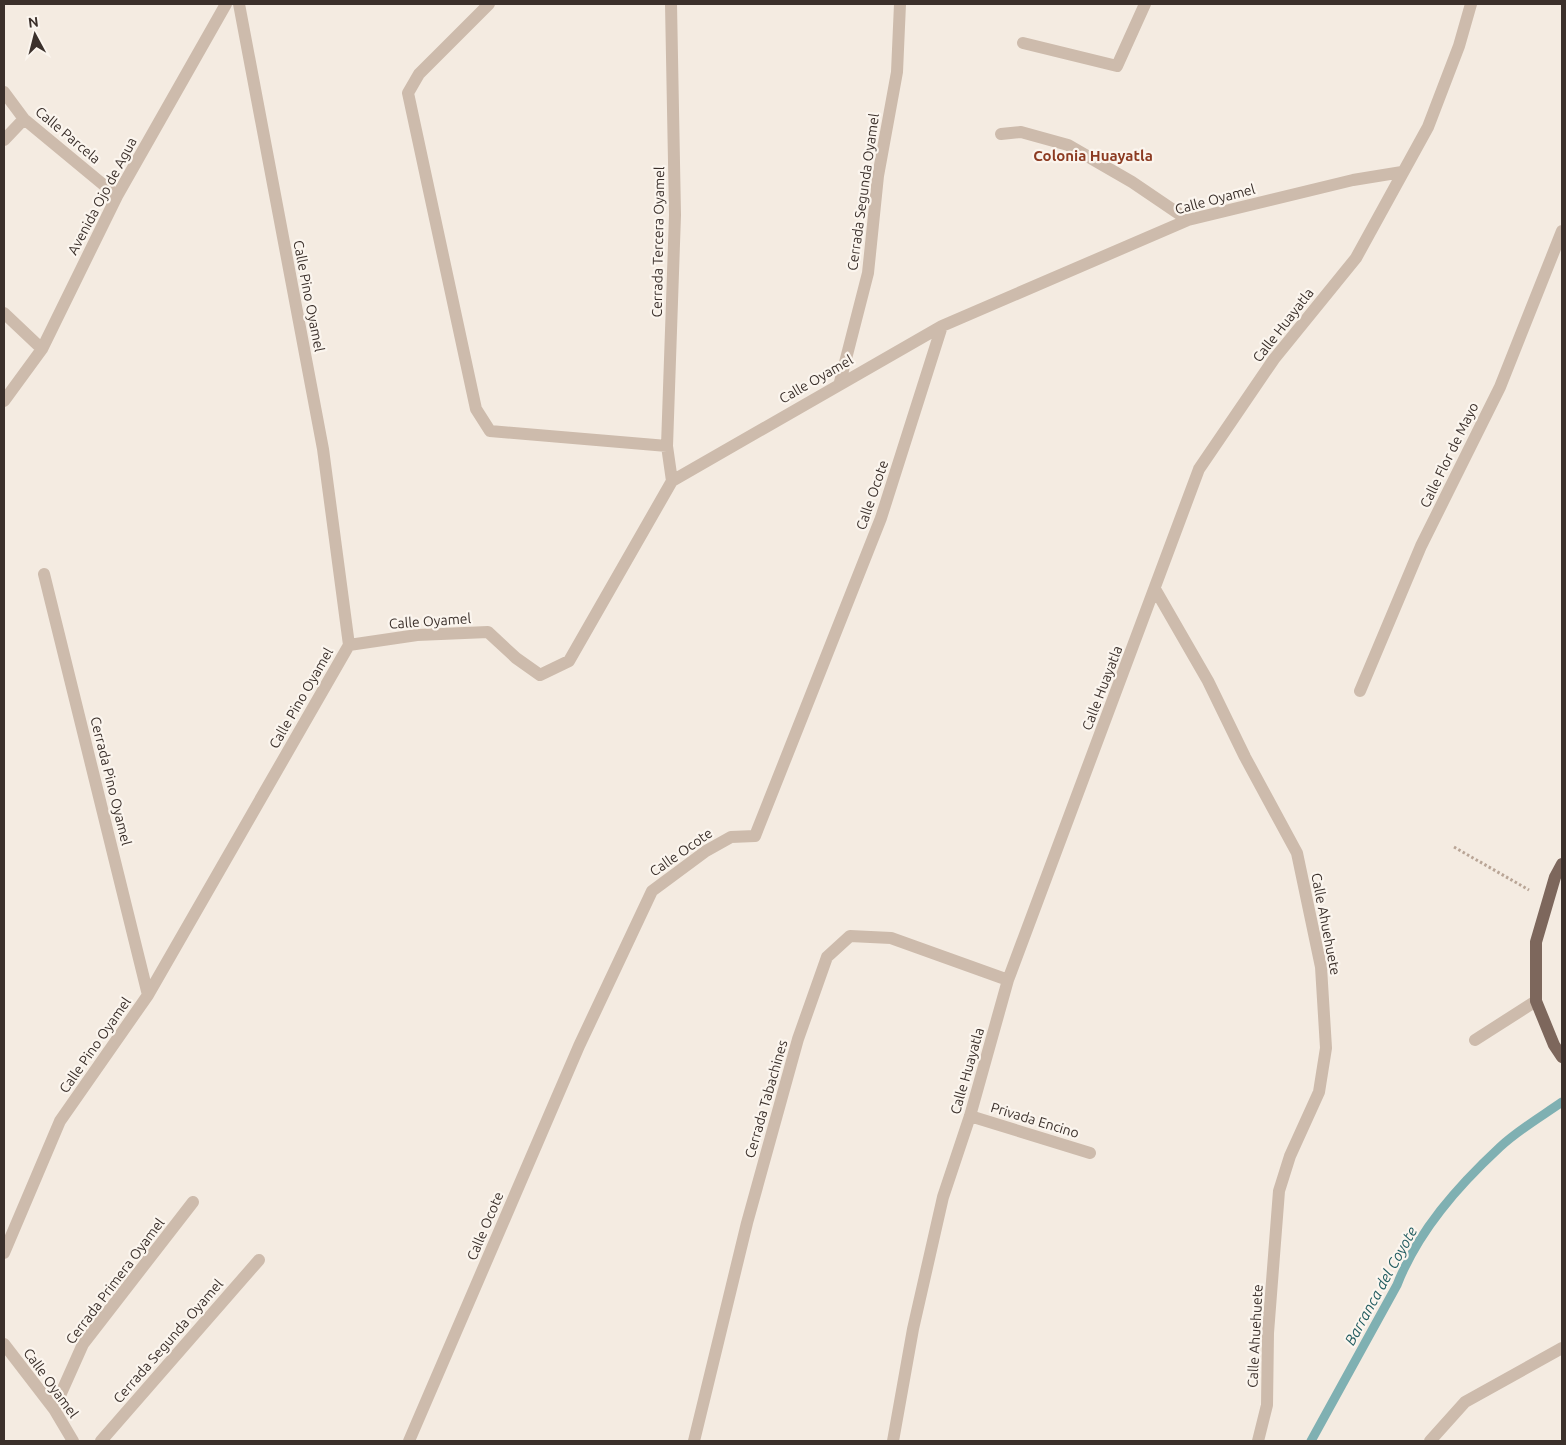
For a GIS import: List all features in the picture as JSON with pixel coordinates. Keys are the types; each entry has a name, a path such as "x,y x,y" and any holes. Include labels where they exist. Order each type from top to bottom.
{"main road":[{"path":"1562,864 1556,877 1536,942 1536,1001 1554,1045 1562,1057"}],"street":[{"name":"Avenida Ojo de Agua","path":"4,401 42,349 117,196 226,4"},
{"name":"Calle Pino Oyamel","path":"4,1253 60,1121 148,995 349,645 323,449 239,4"},
{"path":"489,4 418,74 408,93 476,409 490,431 667,446"},
{"name":"Cerrada Tercera Oyamel","path":"671,4 675,215 667,446 672,480"},
{"name":"Cerrada Segunda Oyamel","path":"840,382 868,273 878,176 897,72 900,4"},
{"path":"1023,43 1117,66 1144,4"},
{"name":"Calle Huayatla","path":"892,1441 912,1329 943,1196 970,1116 1008,980 1199,469 1274,359 1356,258 1428,127 1458,46 1471,4"},
{"name":"Calle Parcela","path":"4,92 24,119 117,196"},
{"path":"4,140 24,119"},
{"path":"1001,134 1021,132 1068,145 1132,182 1188,220"},
{"name":"Calle Oyamel","path":"349,645 416,635 488,632 516,658 540,675 569,661 672,480 840,382 942,326 1188,220 1353,180 1402,172"},
{"name":"Calle Flor de Mayo","path":"1360,691 1421,546 1500,387 1562,230"},
{"path":"4,313 42,349"},
{"name":"Calle Ocote","path":"409,1441 579,1046 652,891 706,851 731,837 755,836 881,518 942,326"},
{"name":"Cerrada Pino Oyamel","path":"44,574 148,995"},
{"name":"Calle Ahuehuete","path":"1155,590 1208,681 1245,757 1297,853 1321,967 1326,1048 1319,1092 1290,1156 1279,1191 1268,1333 1267,1405 1258,1441"},
{"name":"Cerrada Tabachines","path":"694,1441 746,1223 798,1039 827,957 850,936 891,938 1008,980"},
{"path":"1475,1040 1536,1001"},
{"name":"Privada Encino","path":"970,1116 1090,1153"},
{"name":"Cerrada Primera Oyamel","path":"54,1408 83,1344 193,1202"},
{"name":"Cerrada Segunda Oyamel","path":"101,1441 259,1260"},
{"name":"Calle Oyamel","path":"4,1344 54,1408 73,1441"},
{"path":"1430,1441 1465,1402 1562,1348"}],"path":[{"path":"1454,847 1549,900"}],"waterway":[{"name":"Barranca del Coyote","path":"1311,1441 1397,1285 1416,1246 1441,1210 1469,1177 1500,1147 1522,1129 1562,1102"}],"district":[{"name":"Colonia Huayatla","path":"1093,156"}]}
